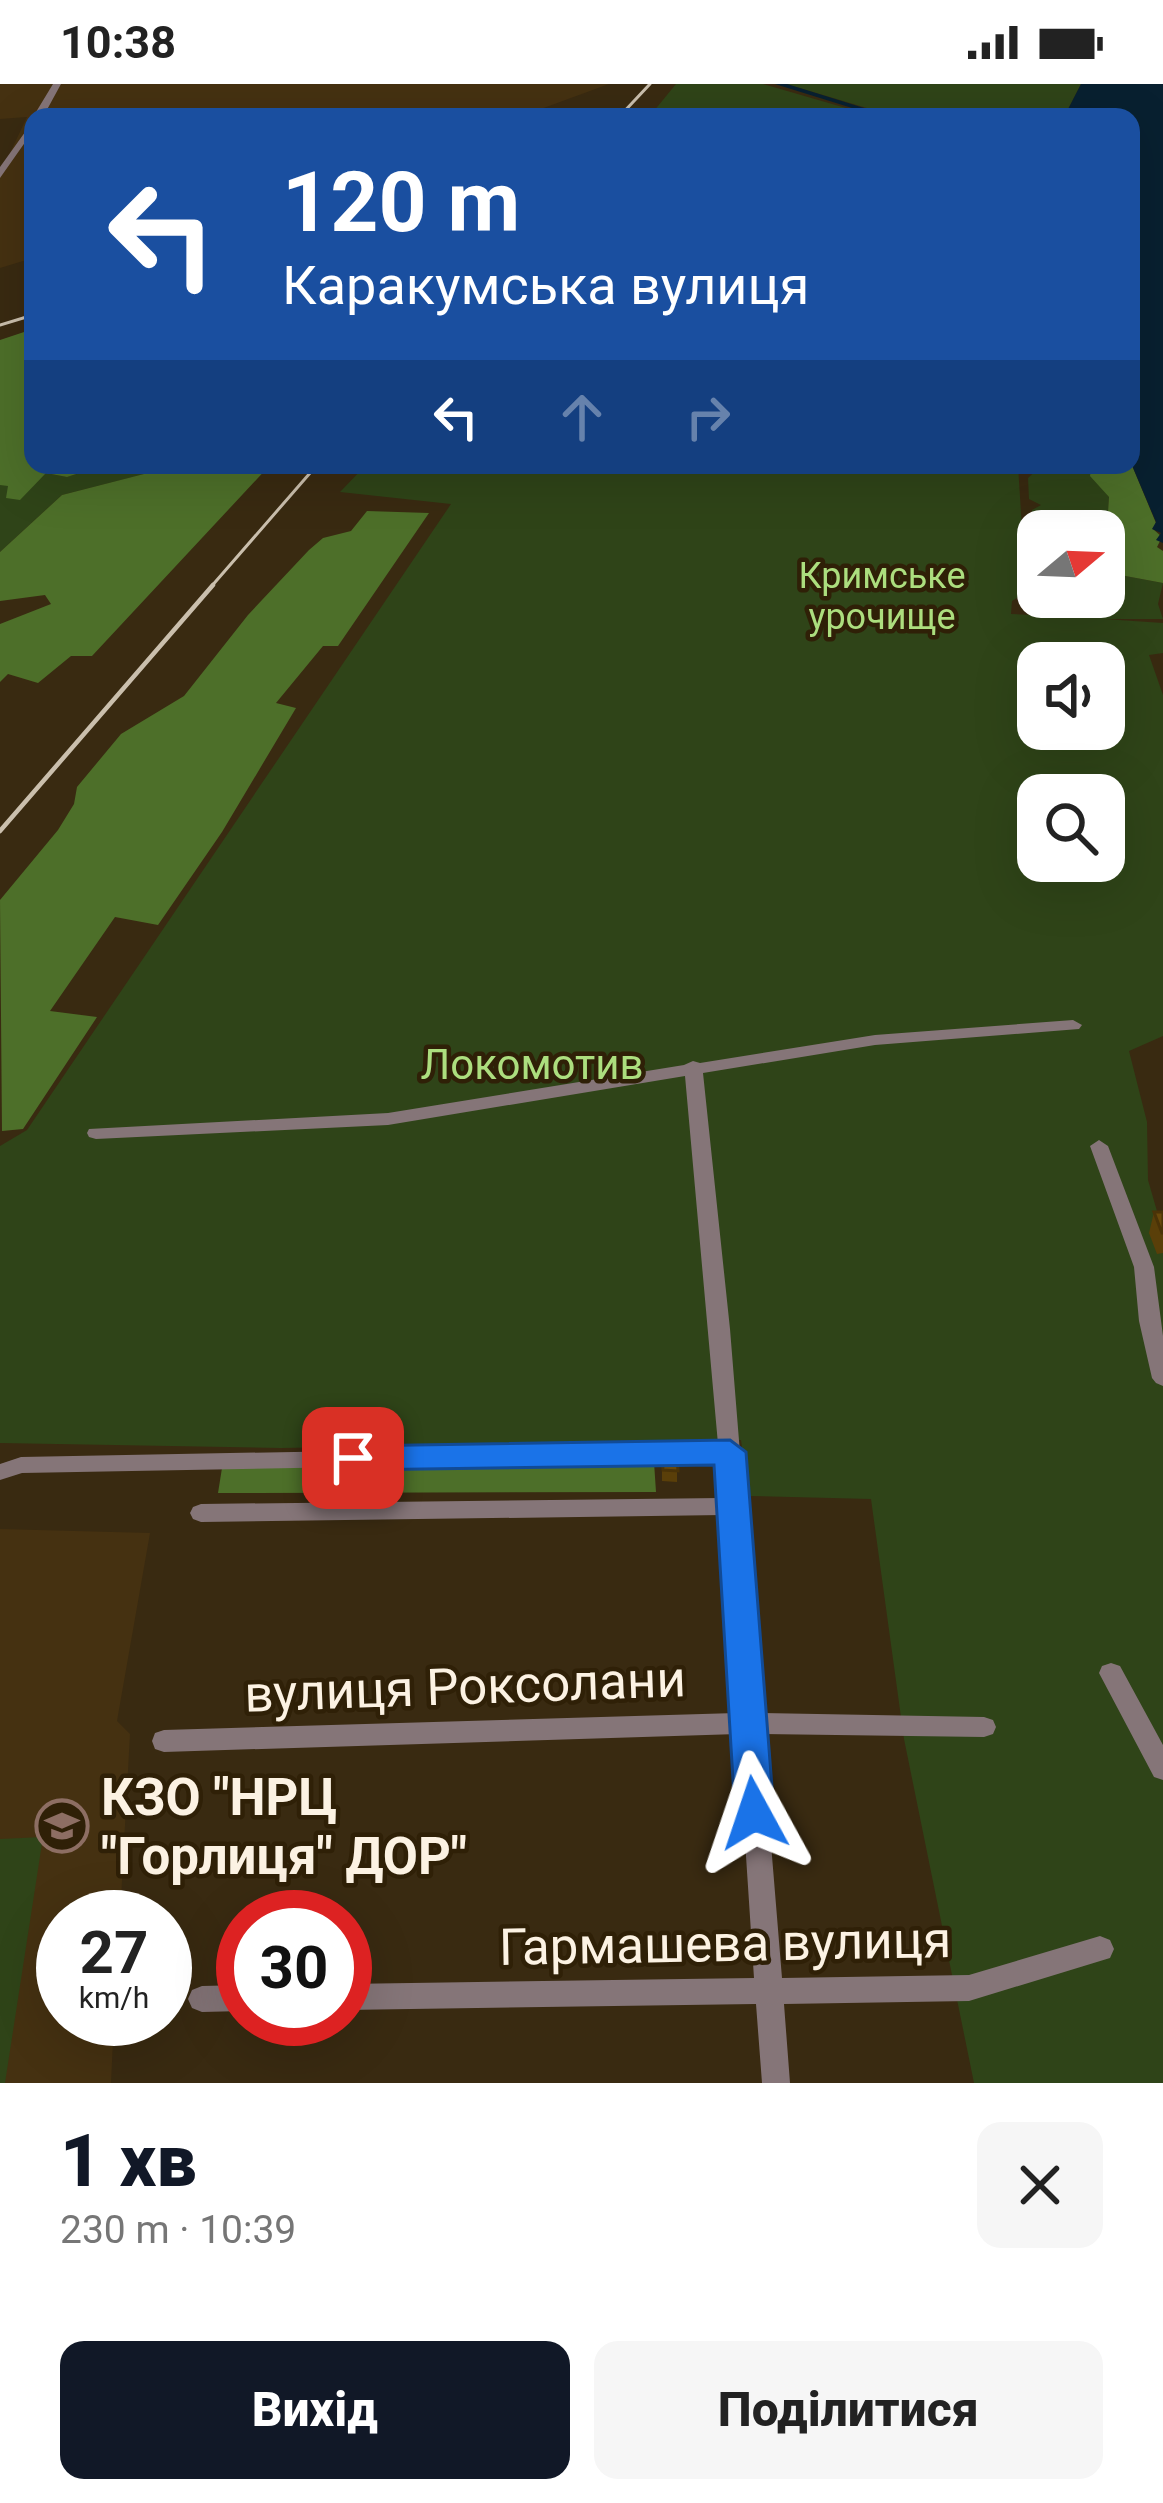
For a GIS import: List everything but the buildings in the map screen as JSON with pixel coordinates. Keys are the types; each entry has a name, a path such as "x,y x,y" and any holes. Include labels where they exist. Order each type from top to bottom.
{"street":[{"path":"0,175 24,138"},
{"path":"95,1133 388,1119 693,1066 891,1039 1073,1025"},
{"path":"693,1066 735,1506 776,2083"},
{"path":"1100,1146 1144,1267 1149,1321 1163,1378"},
{"path":"0,1472 21,1465 730,1452"},
{"path":"201,1513 735,1506"},
{"path":"1111,1673 1163,1769"},
{"name":"вулиця Роксолани","path":"164,1741 747,1723 984,1727"},
{"name":"Гармашева вулиця","path":"372,1997 969,1988 1100,1949"},
{"path":"202,1999 216,1999"}],"shaded area":[{"path":"0,84 609,84 544,108 24,108 24,117 0,119"},
{"path":"24,123 24,261 0,268 0,174"},
{"name":"КЗО \"НРЦ \"Горлиця\" ДОР\"","path":"0,1529 150,1533 117,1721 130,1734 121,1890 36,1890 36,2046 113,2046 111,2083 0,2083"}],"green space":[{"path":"676,84 763,84 846,108 656,108"},
{"path":"786,84 1081,84 1069,108 867,108"},
{"path":"24,332 24,474 45,474 20,500 6,498 8,486 0,485 0,340"},
{"path":"45,474 145,474 62,495 0,552 0,485 35,483"},
{"path":"144,474 262,474 92,656 71,656 38,683 8,674 0,682 0,624 51,604 45,595 0,601 0,552 62,495"},
{"name":"Локомотив","path":"357,474 1019,474 1017,598 1011,614 1017,618 1125,618 1125,576 1163,583 1158,604 1163,619 1104,619 1163,623 1163,653 1149,655 1163,695 1163,1036 1129,1051 1147,1122 1148,1180 1163,1232 1163,2083 974,2083 904,1739 871,1499 749,1496 741,1440 281,1448 0,1443 0,1146 27,1130 451,504 340,492"},
{"path":"1032,474 1094,474 1109,497 1108,510 1032,510 1041,505 1029,499 1028,478"},
{"path":"1090,474 1136,474 1156,523 1153,529 1162,537 1157,547 1163,551 1163,583 1125,576 1125,510 1108,510 1109,497"},
{"path":"367,511 429,513 338,646 323,646 276,703 296,708 222,832 158,925 115,917 50,1011 97,1017 23,1129 2,1131 0,900 58,830 74,804 77,787 121,734 184,696 248,615 309,550 323,538 351,531"},
{"path":"654,1462 656,1492 218,1493 222,1468"},
{"path":"43,1837 5,2083 0,2083 0,1839"}],"water":[{"path":"1081,84 1163,84 1163,543 1156,540 1161,533 1152,529 1156,522 1136,474 1140,474 1140,108 1069,108"}],"waterway":[{"path":"779,84 859,108"}],"railway":[{"path":"627,108 650,84"},
{"path":"0,325 24,318"},
{"path":"210,588 309,474"},
{"path":"0,831 213,585"}],"place":[{"name":"КЗО \"НРЦ \"Горлиця\" ДОР\"","path":"62,1826"}],"route":[{"path":"353,1458 730,1452 754,1813"}],"park label":[{"name":"Кримське урочище","path":"882,596"}]}
